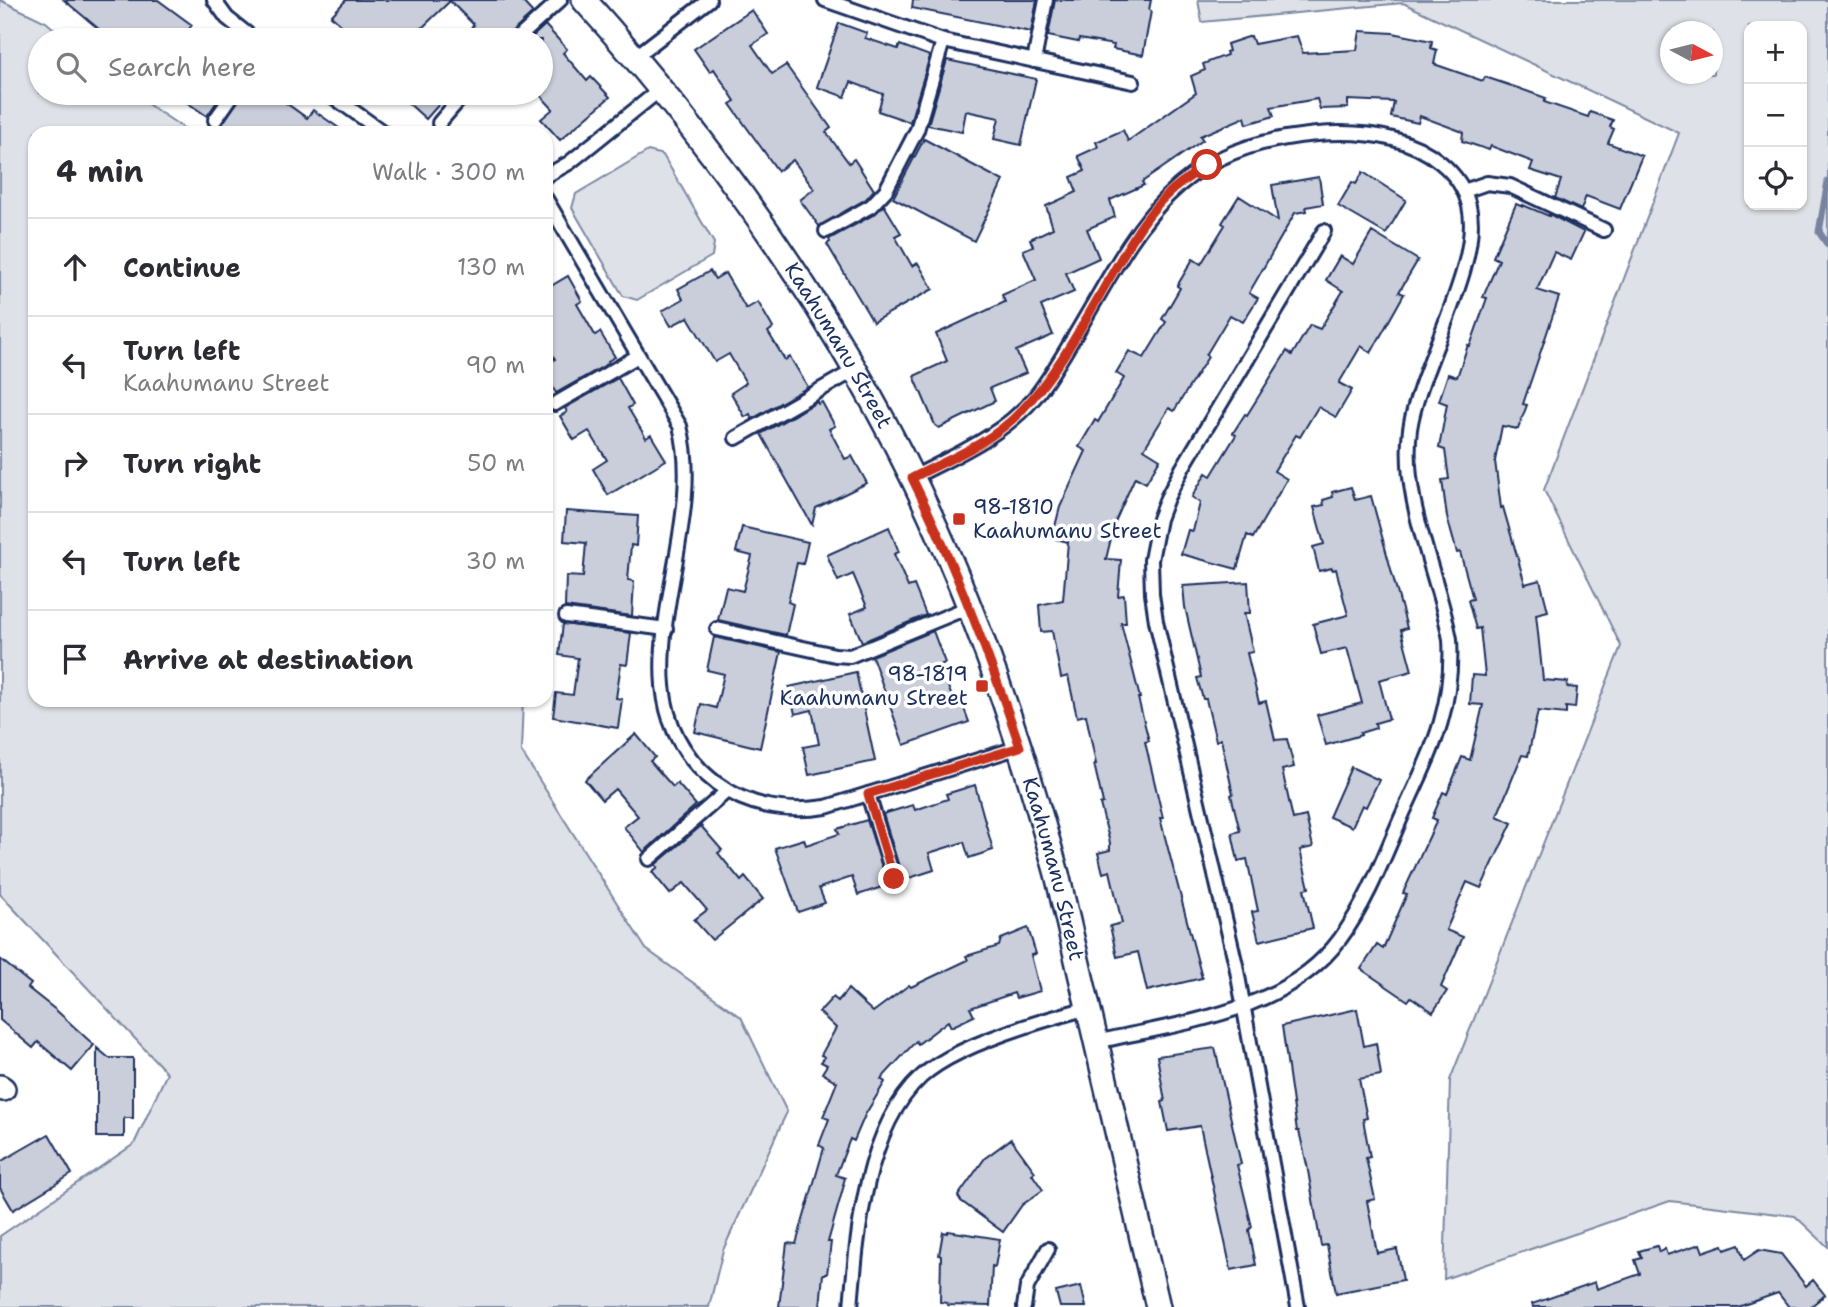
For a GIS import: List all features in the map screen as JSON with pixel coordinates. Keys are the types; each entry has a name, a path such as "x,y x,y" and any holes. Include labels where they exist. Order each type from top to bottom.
{"street":[{"name":"Kaahumanu Street","path":"584,0 661,89 764,226 855,370 936,528 993,667 1020,747 1057,874 1158,1307"}],"lane":[{"path":"214,0 227,18 240,28"},
{"path":"529,28 559,0"},
{"path":"635,57 709,0"},
{"path":"825,0 943,41 1133,82"},
{"path":"1034,61 1046,0"},
{"path":"826,231 871,206 886,190 917,130 943,41"},
{"path":"553,172 569,163 661,89"},
{"path":"215,120 226,105"},
{"path":"345,105 374,126"},
{"path":"439,123 455,105"},
{"path":"912,478 979,444 1018,415 1059,362 1134,236 1151,213 1168,194 1207,165 1248,147 1270,141 1315,135 1369,134 1397,140 1420,149 1445,166 1464,191 1470,207 1468,254 1417,400 1410,429 1409,453 1409,478 1450,639 1450,684 1443,720 1357,913 1340,939 1307,974 1244,1008 1096,1042"},
{"path":"1464,191 1488,183 1510,186 1604,230"},
{"path":"553,211 680,426 687,461 685,496 661,682 669,723 684,752 706,775 727,791 767,806 804,810 826,807 1020,747"},
{"path":"1298,1307 1244,1008 1156,621 1151,560 1159,519 1183,467 1324,231"},
{"path":"555,404 638,356"},
{"path":"736,438 855,370"},
{"path":"717,629 850,656 969,607"},
{"path":"566,616 666,629"},
{"path":"649,859 727,791"},
{"path":"868,794 894,879"},
{"path":"851,1307 856,1240 866,1189 885,1131 907,1092 922,1076 956,1054 1061,1015 1088,1008"},
{"path":"1024,1307 1027,1287 1048,1249"}],"shaded area":[{"path":"0,0 53,28 28,28 28,105 149,105 180,126 28,126 28,707 523,707 521,751 646,949 741,1017 787,1112 723,1250 709,1307 0,1307 0,1236 134,1144 167,1073 0,894"},
{"path":"1198,0 1828,0 1828,1247 1795,1216 1670,1201 1444,1279 1450,1080 1621,646 1544,490 1679,133 1403,3 1202,22"},
{"path":"648,151 663,155 714,243 712,256 637,300 623,296 572,208 576,194"}],"building":[{"path":"64,0 158,0 192,25 190,28 98,28"},
{"path":"346,0 521,0 533,13 517,28 471,28 474,25 450,1 422,28 344,28 331,16"},
{"path":"913,0 1037,0 1031,32 912,8"},
{"path":"1055,0 1151,0 1143,55 1113,49 1114,45 1048,36"},
{"path":"752,10 768,34 752,45 772,74 786,65 831,128 826,132 849,163 854,159 874,190 866,199 819,226 800,200 814,189 793,160 778,171 730,104 735,101 714,69 710,72 694,49"},
{"path":"839,23 867,33 865,38 898,49 900,45 930,56 910,122 878,111 883,94 851,82 845,97 817,87"},
{"path":"1360,31 1393,33 1432,41 1431,48 1437,50 1434,64 1483,81 1485,77 1518,88 1546,98 1544,102 1588,117 1590,112 1613,120 1610,127 1614,129 1608,143 1642,156 1620,209 1586,196 1581,210 1555,198 1561,180 1530,170 1533,162 1491,146 1489,150 1462,141 1463,132 1420,116 1418,123 1391,117 1394,102 1348,100 1348,108 1320,109 1317,99 1271,107 1274,116 1247,124 1245,117 1200,136 1203,140 1142,182 1144,185 1110,200 1115,217 1087,229 1099,258 1066,273 1074,292 1041,306 1053,335 1016,351 1026,373 990,388 995,401 939,428 935,425 914,376 947,361 936,334 1005,302 1002,295 1036,280 1023,250 1033,246 1030,239 1053,228 1046,206 1077,192 1071,177 1085,171 1078,156 1098,147 1096,142 1123,130 1128,141 1196,93 1191,76 1205,70 1203,64 1227,55 1227,44 1251,36 1254,44 1297,36 1303,53 1357,50"},
{"path":"553,34 567,49 563,53 587,81 591,77 610,97 560,140 553,132 553,126 547,126 541,119 553,109 549,105 553,105"},
{"path":"947,60 1036,79 1021,145 994,139 999,118 966,111 962,132 928,125"},
{"path":"191,105 215,105 207,116"},
{"path":"235,105 289,105 307,118 313,110 336,126 221,126"},
{"path":"410,105 438,105 426,119"},
{"path":"924,139 1003,181 974,241 893,198"},
{"path":"1363,172 1406,200 1386,234 1338,206 1352,182 1356,184"},
{"path":"1319,177 1323,204 1306,207 1307,211 1295,213 1249,293 1258,298 1243,322 1230,315 1206,355 1208,357 1174,411 1169,408 1144,449 1160,459 1146,483 1135,477 1115,522 1106,559 1121,560 1118,596 1124,595 1126,623 1121,623 1149,741 1145,742 1163,818 1160,818 1202,978 1147,991 1138,952 1117,957 1110,926 1122,923 1110,871 1103,873 1098,853 1110,850 1110,843 1100,804 1103,803 1086,715 1077,717 1068,676 1061,678 1052,631 1041,632 1039,605 1063,600 1068,542 1052,538 1060,507 1086,451 1079,447 1095,420 1098,422 1124,378 1116,373 1129,351 1144,358 1166,322 1162,319 1180,288 1177,286 1193,259 1201,264 1239,196 1278,221 1272,185"},
{"path":"1516,204 1549,214 1584,232 1571,260 1554,252 1537,290 1559,297 1523,404 1527,405 1518,429 1502,426 1495,461 1501,508 1503,507 1525,584 1540,580 1548,611 1536,614 1543,680 1568,682 1567,687 1577,688 1575,708 1566,707 1566,714 1538,711 1528,756 1522,755 1497,816 1512,823 1481,888 1467,882 1446,930 1463,937 1441,987 1447,991 1433,1012 1411,997 1408,1001 1361,969 1377,945 1383,949 1407,894 1403,893 1437,820 1432,818 1443,792 1447,794 1462,757 1470,760 1483,705 1470,704 1472,675 1485,676 1480,628 1476,629 1468,600 1473,599 1447,517 1442,480 1449,479 1445,450 1439,448 1447,404 1439,401 1448,374 1457,377 1468,345 1470,346 1487,298 1483,297 1499,260 1493,257"},
{"path":"884,205 901,233 895,236 912,266 918,263 933,289 873,322 827,244 829,239 875,214"},
{"path":"1372,232 1418,260 1399,292 1404,294 1371,353 1361,346 1339,383 1352,390 1336,417 1318,407 1300,437 1296,435 1274,471 1287,479 1253,538 1247,535 1237,569 1181,554 1188,530 1193,531 1200,503 1192,497 1206,473 1211,476 1236,435 1233,433 1287,351 1292,355 1310,325 1320,329 1343,291 1326,280 1340,256 1353,264"},
{"path":"710,271 715,279 725,273 746,309 758,302 773,328 768,332 785,360 790,357 808,387 752,419 750,414 745,417 731,393 746,383 729,354 715,362 688,317 671,326 662,311 683,299 678,289"},
{"path":"568,276 582,301 577,304 595,335 600,332 615,357 556,393 553,388 553,285"},
{"path":"618,378 633,405 628,408 646,438 651,435 666,460 608,495 593,469 607,460 589,431 574,440 560,416 567,412 565,408"},
{"path":"817,402 822,402 835,426 829,429 845,459 852,456 867,483 816,508 812,525 761,434"},
{"path":"1351,487 1355,500 1371,496 1407,628 1401,630 1412,671 1379,680 1389,719 1375,723 1376,728 1360,733 1361,735 1326,745 1317,715 1362,703 1347,648 1321,654 1313,624 1348,615 1336,569 1319,571 1313,547 1324,544 1314,507 1324,505 1323,500 1333,497 1332,492"},
{"path":"566,511 638,516 636,546 631,545 628,580 634,581 632,616 565,607 566,576 583,577 586,543 564,541"},
{"path":"742,527 808,542 803,564 797,563 788,602 793,604 786,635 718,620 726,587 743,591 752,556 736,552"},
{"path":"889,527 899,552 894,554 908,587 914,585 926,615 862,642 850,614 867,607 853,574 838,581 827,555"},
{"path":"1248,582 1250,613 1244,613 1253,652 1247,653 1259,703 1266,701 1275,740 1287,739 1294,767 1282,770 1293,819 1306,816 1313,847 1300,850 1309,888 1304,889 1313,928 1259,941 1252,912 1258,911 1247,859 1238,861 1232,833 1240,831 1221,739 1216,741 1206,699 1203,699 1197,678 1201,677 1185,607 1183,586"},
{"path":"563,624 631,633 627,665 621,664 616,698 622,699 618,728 553,717 556,693 573,695 578,658 559,655"},
{"path":"933,631 945,663 940,665 952,697 959,695 969,722 904,745 872,656"},
{"path":"714,637 781,652 760,748 695,732 701,704 716,708 724,674 707,670"},
{"path":"856,672 875,761 809,775 803,747 819,744 812,710 795,714 789,687"},
{"path":"636,734 655,757 650,761 673,787 677,783 696,805 644,852 624,827 638,816 615,789 602,800 585,780"},
{"path":"1351,767 1379,780 1366,807 1362,805 1352,827 1329,817"},
{"path":"975,785 993,850 969,858 964,842 929,853 934,870 903,880 883,814 913,805 915,810 948,799 946,794"},
{"path":"867,820 888,885 858,895 852,877 819,888 825,903 798,912 775,848 804,839 806,845 839,834 837,829"},
{"path":"701,826 722,850 718,853 741,881 745,877 763,899 712,940 694,920 707,910 684,883 670,894 652,872 658,867 655,865"},
{"path":"1028,928 1036,954 1031,955 1040,991 1016,998 1014,993 970,1008 974,1016 951,1027 948,1021 918,1044 916,1041 881,1079 885,1082 865,1115 854,1141 850,1139 836,1175 845,1178 828,1242 831,1242 827,1274 823,1274 820,1307 779,1307 787,1243 796,1244 824,1148 819,1145 829,1119 823,1117 837,1082 822,1073 827,1065 821,1062 825,1057 821,1055 836,1028 819,1012 833,997 838,1001 848,989 873,1012 909,985 911,987 968,960 966,956 999,946 1001,939"},
{"path":"0,959 31,984 28,988 94,1045 72,1071 38,1042 33,1048 0,1020"},
{"path":"1357,1009 1364,1046 1376,1043 1381,1075 1359,1079 1367,1118 1363,1119 1370,1157 1366,1158 1375,1199 1367,1201 1377,1253 1397,1249 1403,1280 1336,1293 1327,1245 1321,1246 1307,1165 1297,1131 1282,1026"},
{"path":"97,1048 109,1058 133,1058 133,1118 124,1118 124,1137 97,1137"},
{"path":"1215,1048 1241,1164 1237,1165 1252,1227 1249,1230 1256,1265 1231,1270 1200,1126 1168,1131 1157,1056"},
{"path":"49,1134 72,1174 13,1210 0,1188 0,1162"},
{"path":"1011,1139 1035,1172 1032,1174 1043,1190 1022,1205 1003,1232 958,1196 985,1158"},
{"path":"943,1232 1000,1239 995,1267 992,1266 990,1306 947,1305 940,1302 939,1255"},
{"path":"1700,1244 1703,1252 1723,1245 1725,1250 1739,1245 1744,1260 1759,1250 1781,1254 1806,1286 1813,1280 1825,1295 1810,1307 1789,1307 1778,1293 1738,1307 1533,1307 1532,1304 1595,1282 1597,1289 1640,1274 1635,1260 1642,1258 1639,1251 1657,1246 1659,1252 1665,1249 1667,1255"},
{"path":"1081,1286 1086,1307 1060,1307 1056,1292"}],"waterway":[{"path":"1828,181 1819,232 1828,245"}],"place":[{"name":"98-1810 Kaahumanu Street","path":"959,519"},
{"name":"98-1819 Kaahumanu Street","path":"982,686"}],"route":[{"path":"894,879 868,794 1020,747 969,607 912,478 979,444 1018,415 1059,362 1134,236 1151,213 1168,194 1207,165"}]}
